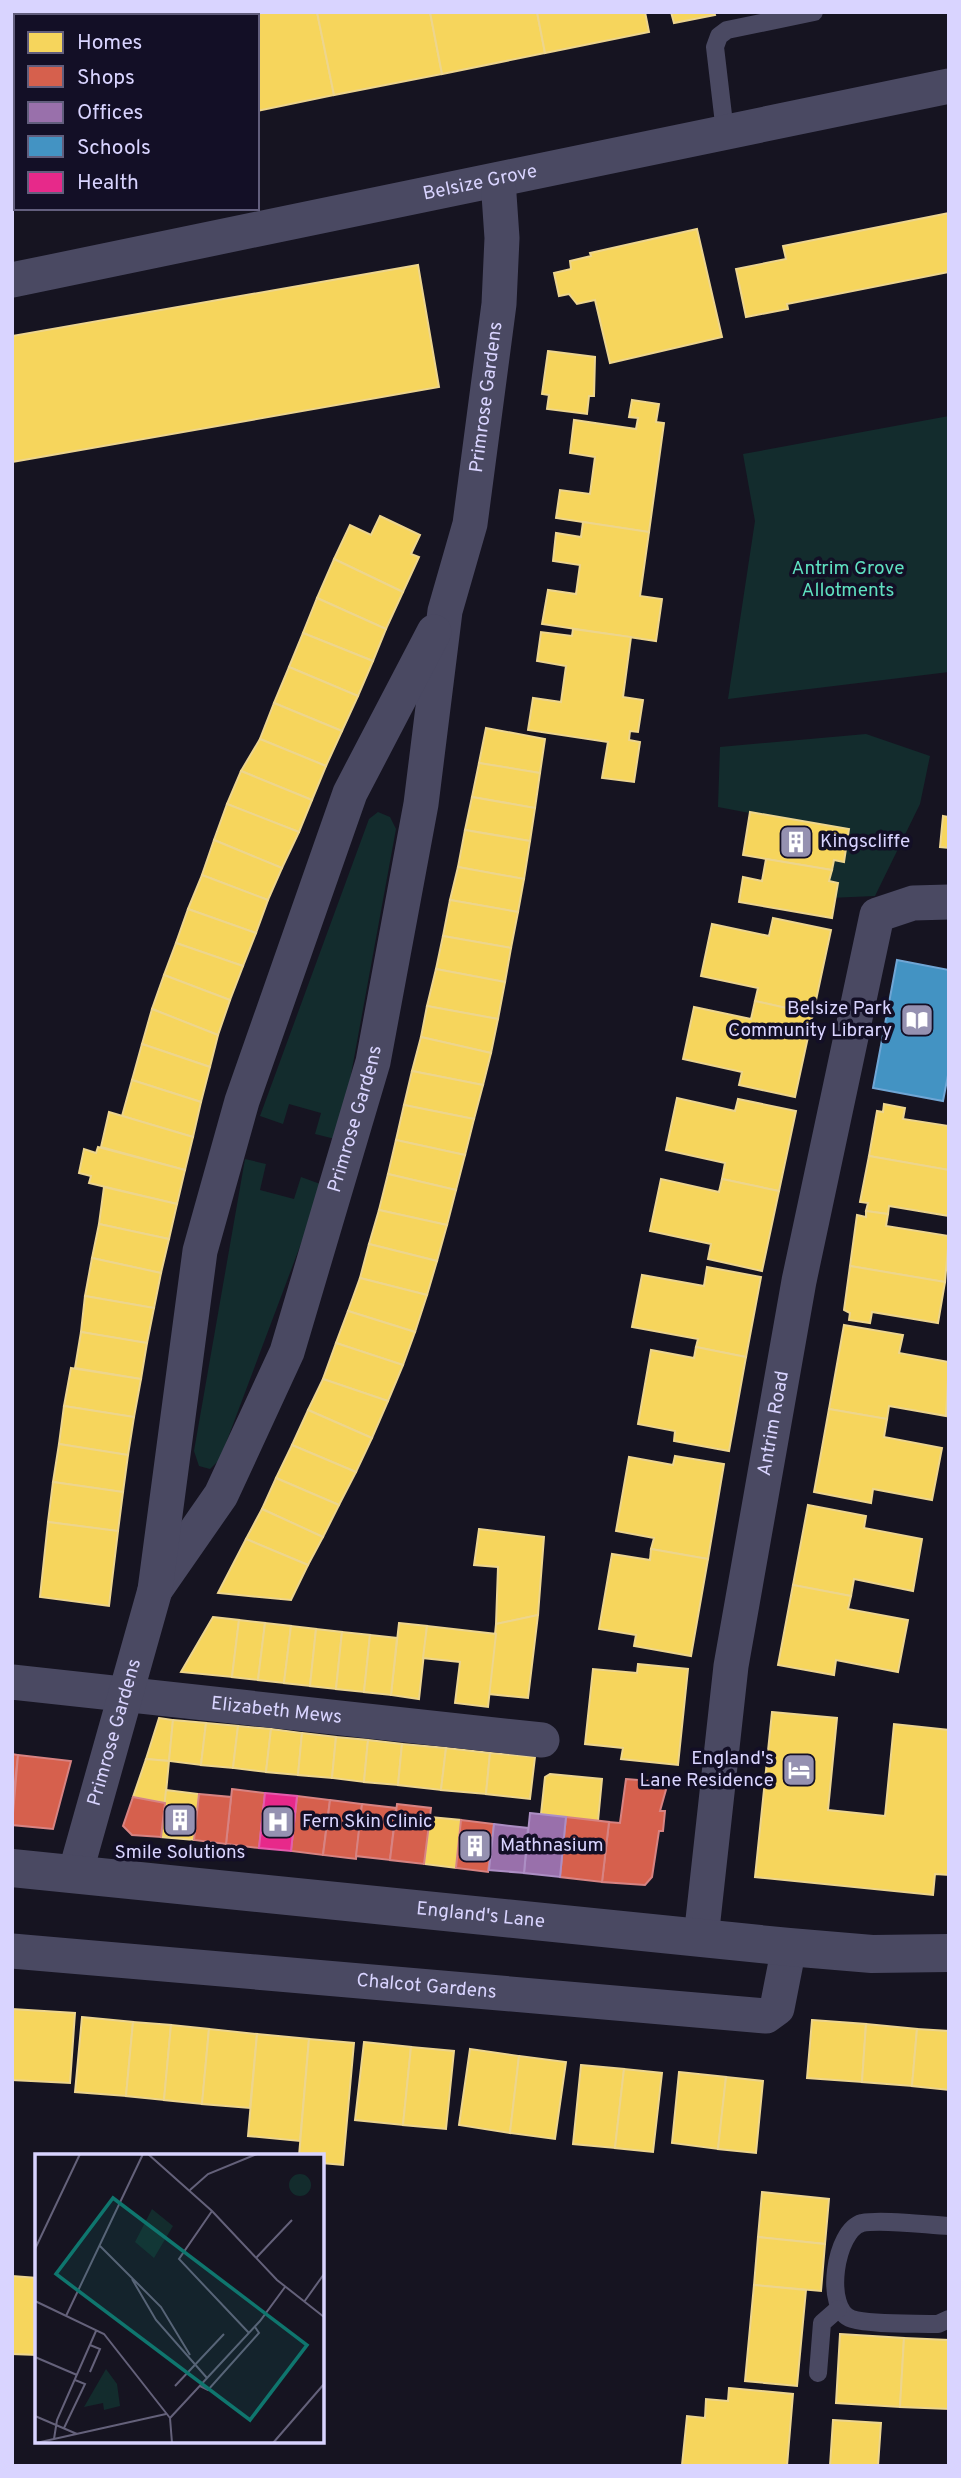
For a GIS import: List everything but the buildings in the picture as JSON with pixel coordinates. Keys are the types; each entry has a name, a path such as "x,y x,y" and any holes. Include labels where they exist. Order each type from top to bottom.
{"street":[{"name":"Belsize Grove","path":"12,281 949,86"},
{"name":"Primrose Gardens","path":"156,1590 221,1495 287,1352 373,1062 421,804 445,611 470,524 499,304 502,238 498,180"},
{"name":"Primrose Gardens","path":"75,1874 156,1590 200,1251 242,1101 350,793 445,611"},
{"name":"Antrim Road","path":"701,1938 731,1666 799,1281 877,915 912,903 949,902"},
{"name":"Elizabeth Mews","path":"12,1682 542,1740"},
{"name":"England's Lane","path":"12,1868 789,1947 872,1954 949,1953"},
{"name":"Chalcot Gardens","path":"12,1951 766,2016 777,2008 789,1947"}],"lane":[{"path":"725,132 715,47 719,36 727,30 814,12"},
{"path":"949,2226 862,2223 847,2233 839,2253 835,2292 838,2309 851,2319 938,2324 949,2319"},
{"path":"818,2373 822,2323 838,2309"}],"green space":[{"name":"Antrim Grove Allotments","path":"949,416 949,672 728,699 755,521 743,454"},
{"path":"866,734 930,756 920,804 875,896 829,898 820,879 833,829 718,807 720,747"},
{"path":"378,812 390,817 396,829 339,1140 315,1134 321,1113 289,1104 283,1124 260,1116 369,819"},
{"path":"245,1159 266,1164 260,1190 294,1199 301,1177 323,1185 220,1459 210,1469 199,1466 194,1451"}],"place":[{"name":"Kingscliffe","path":"796,842"},
{"name":"Belsize Park Community Library","path":"917,1020"},
{"name":"England's Lane Residence","path":"799,1770"},
{"name":"Smile Solutions","path":"180,1820"},
{"name":"Fern Skin Clinic","path":"278,1822"},
{"name":"Mathnasium","path":"475,1846"}]}
